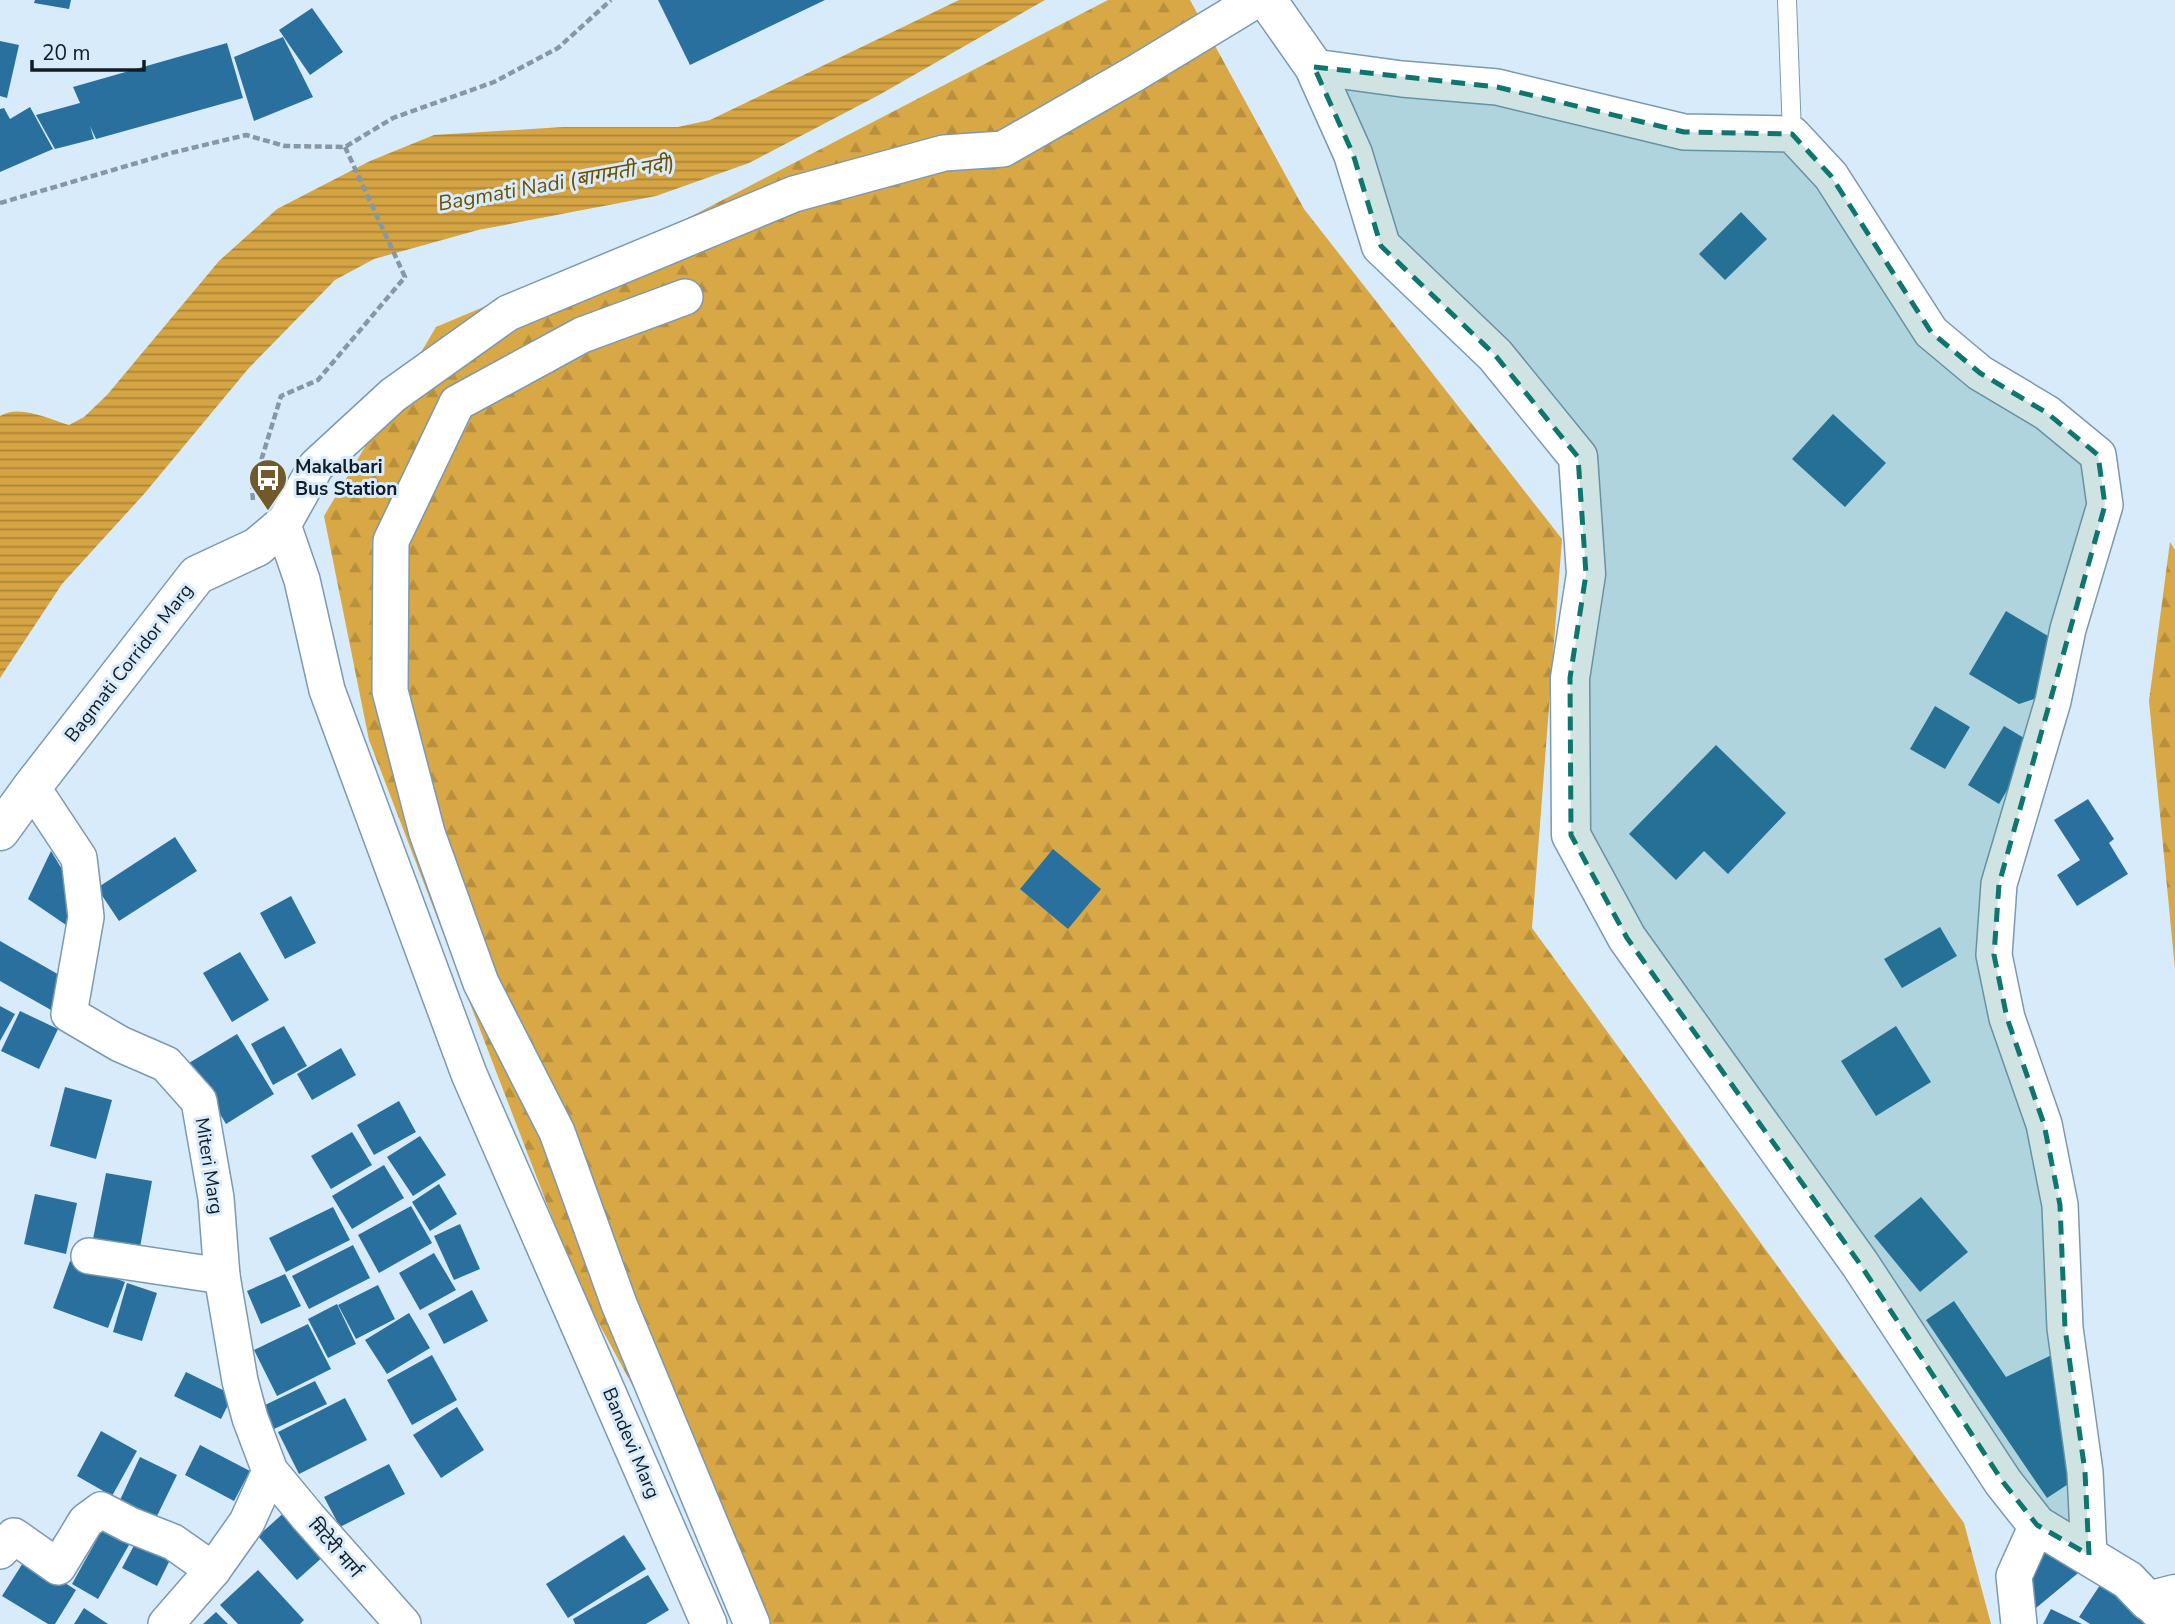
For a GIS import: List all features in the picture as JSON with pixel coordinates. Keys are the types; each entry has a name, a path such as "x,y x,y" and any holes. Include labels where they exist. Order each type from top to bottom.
{"street":[{"path":"270,536 316,466 394,395 508,313 794,194 944,153 1003,149 1256,0"},
{"path":"1267,0 1314,67 1353,154 1381,246 1495,355 1578,457 1586,574 1570,678 1571,835 1627,938 1860,1264 2003,1482 2036,1525 2089,1555 2164,1606"},
{"path":"1314,67 1402,79 1497,87 1684,132 1792,134 1831,176 1931,332 1980,373 2047,413 2098,455 2105,505 2068,629 2053,701 2000,884 1994,955 2007,1018 2044,1124 2060,1205 2065,1328 2085,1472 2089,1555"},
{"path":"685,297 582,335 457,403 391,541 390,691 427,833 481,983 557,1132 619,1304 752,1624"},
{"name":"Bagmati Corridor Marg","path":"0,831 197,575 270,536"},
{"name":"Bandevi Marg","path":"270,536 302,580 327,690 470,1074 709,1624"},
{"name":"Miteri Marg","path":"32,787 79,858 86,917 69,1014 120,1044 166,1064 199,1101 216,1198 222,1276 240,1381 250,1418 270,1471"},
{"path":"89,1256 222,1276"},
{"path":"166,1624 214,1570 247,1522 270,1471"},
{"name":"मिटेरी मार्ग","path":"270,1471 403,1624"},
{"path":"0,1551 14,1536 58,1567 86,1521 101,1510 173,1542 214,1570"},
{"path":"2019,1624 2014,1576 2036,1525"}],"lane":[{"path":"1787,0 1792,134"}],"path":[{"path":"0,203 171,153 246,135 285,146 345,148 393,118 494,82 558,48 611,0"},
{"path":"270,536 252,490 281,396 318,380 405,277 345,148"}],"highlighted area":[{"path":"1314,67 1497,87 1684,132 1792,134 1831,176 1931,332 1980,373 2047,413 2098,455 2105,505 1999,884 1994,955 2007,1018 2044,1124 2060,1205 2065,1328 2085,1472 2089,1555 2037,1525 2003,1482 1860,1264 1627,938 1571,835 1570,678 1586,574 1578,457 1495,355 1381,246 1353,154"}],"green space":[{"path":"1108,0 1190,0 1304,209 1562,539 1532,928 1964,1523 1991,1624 738,1624 701,1546 649,1416 578,1285 369,740 324,516 436,327 661,232"},
{"path":"2170,542 2175,550 2175,969 2149,701"}],"water":[{"name":"Bagmati Nadi (बागमती नदी)","path":"959,0 1045,0 879,95 749,163 656,196 478,230 374,259 335,280 248,369 144,494 62,584 0,678 0,416 25,412 69,425 84,417 107,395 219,261 277,209 370,161 434,135 563,127 678,127 710,120"}],"building":[{"path":"35,0 71,0 69,9 34,3"},
{"path":"658,0 825,0 690,65"},
{"path":"312,8 343,52 310,75 279,30"},
{"path":"283,37 313,97 254,121 234,57"},
{"path":"0,41 19,45 7,98 0,96"},
{"path":"227,43 243,98 96,139 90,126 94,139 55,149 36,115 80,103 73,87"},
{"path":"30,107 53,149 0,172 0,109 4,108 10,119"},
{"path":"1741,212 1767,239 1725,280 1699,254"},
{"path":"1833,414 1886,463 1845,507 1792,459"},
{"path":"2006,611 2053,639 2043,696 2019,704 1969,674"},
{"path":"1935,706 1970,727 1945,769 1910,749"},
{"path":"2004,726 2034,744 1999,804 1968,785"},
{"path":"1716,745 1786,813 1728,874 1704,851 1676,880 1629,834"},
{"path":"2088,799 2114,839 2109,843 2128,874 2077,906 2057,875 2080,860 2054,820"},
{"path":"175,837 197,871 119,921 97,888"},
{"path":"1053,849 1101,889 1068,929 1020,889"},
{"path":"51,851 80,899 69,927 28,899"},
{"path":"291,896 316,943 285,959 260,913"},
{"path":"1940,927 1957,956 1902,988 1884,959"},
{"path":"0,941 68,980 51,1010 0,981"},
{"path":"240,952 269,1000 232,1022 203,973"},
{"path":"0,1006 15,1014 0,1041"},
{"path":"20,1011 58,1029 39,1069 1,1051"},
{"path":"284,1026 307,1066 273,1085 251,1044"},
{"path":"1896,1026 1931,1082 1876,1116 1841,1061"},
{"path":"237,1034 274,1094 226,1124 189,1063"},
{"path":"341,1048 356,1075 312,1100 297,1074"},
{"path":"65,1087 112,1100 96,1159 50,1146"},
{"path":"399,1101 416,1132 374,1155 357,1125"},
{"path":"352,1132 372,1165 331,1189 311,1156"},
{"path":"420,1136 446,1175 413,1196 387,1157"},
{"path":"384,1165 404,1198 352,1229 332,1196"},
{"path":"106,1173 152,1181 139,1253 92,1244"},
{"path":"439,1184 457,1214 430,1231 412,1202"},
{"path":"35,1194 77,1203 66,1254 24,1244"},
{"path":"1921,1197 1968,1252 1920,1292 1874,1236"},
{"path":"411,1206 432,1243 379,1273 358,1235"},
{"path":"333,1207 350,1240 286,1272 269,1238"},
{"path":"460,1224 480,1269 454,1280 434,1236"},
{"path":"353,1245 370,1278 309,1309 292,1276"},
{"path":"434,1253 456,1290 420,1310 399,1273"},
{"path":"70,1261 125,1282 108,1328 53,1308"},
{"path":"285,1274 301,1306 261,1324 247,1291"},
{"path":"127,1283 157,1293 142,1341 113,1332"},
{"path":"378,1285 395,1319 356,1339 338,1305"},
{"path":"472,1290 488,1321 444,1344 428,1314"},
{"path":"1954,1301 2006,1377 2064,1349 2082,1475 2047,1498 1926,1320"},
{"path":"337,1304 356,1344 328,1358 308,1319"},
{"path":"409,1313 430,1348 387,1374 365,1340"},
{"path":"308,1324 331,1369 277,1396 254,1350"},
{"path":"432,1355 457,1400 412,1425 387,1380"},
{"path":"186,1372 233,1395 221,1419 174,1396"},
{"path":"315,1381 327,1404 274,1429 263,1406"},
{"path":"345,1398 367,1440 299,1474 278,1432"},
{"path":"457,1407 484,1450 441,1478 413,1435"},
{"path":"101,1431 137,1451 112,1496 77,1476"},
{"path":"200,1445 250,1471 234,1501 185,1475"},
{"path":"140,1457 177,1475 156,1518 120,1500"},
{"path":"389,1464 405,1494 340,1527 324,1497"},
{"path":"287,1510 325,1555 297,1580 258,1536"},
{"path":"106,1523 133,1538 98,1599 72,1584"},
{"path":"624,1535 646,1569 568,1618 546,1584"},
{"path":"138,1538 172,1556 157,1586 122,1568"},
{"path":"2046,1550 2083,1569 2036,1608 2028,1581"},
{"path":"26,1558 76,1590 55,1624 48,1624 2,1596"},
{"path":"258,1570 304,1620 300,1624 238,1624 220,1605"},
{"path":"648,1575 669,1610 646,1624 575,1624 573,1619"},
{"path":"2104,1579 2152,1611 2144,1624 2090,1624 2079,1617"},
{"path":"84,1608 108,1624 74,1624"},
{"path":"2051,1609 2082,1624 2043,1624"},
{"path":"216,1612 228,1624 203,1624"}],"place":[{"name":"Makalbari Bus Station","path":"268,512"}]}
